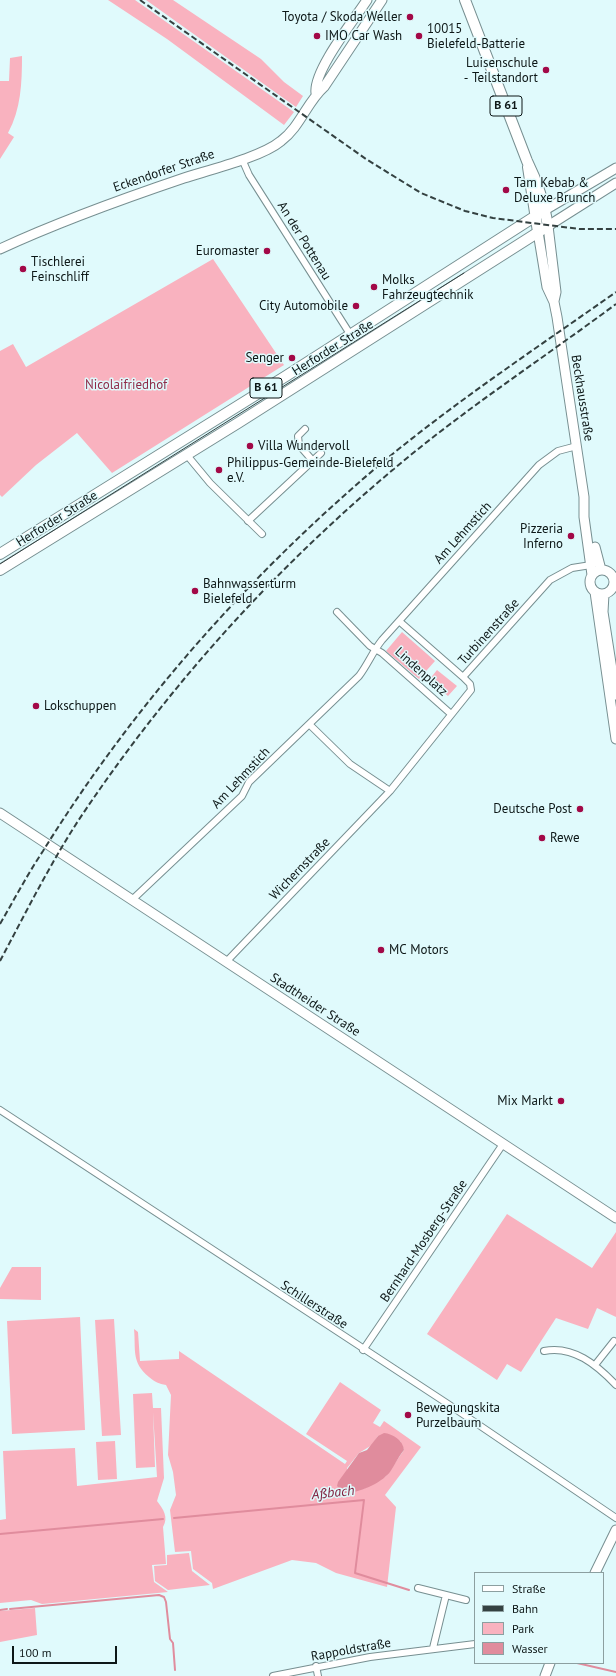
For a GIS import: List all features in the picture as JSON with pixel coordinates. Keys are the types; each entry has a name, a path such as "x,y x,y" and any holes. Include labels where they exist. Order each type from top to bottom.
{"main road":[{"name":"Eckendorfer Straße","path":"316,93 315,85 323,67 367,0"},
{"name":"Eckendorfer Straße","path":"0,249 41,230 105,205 242,159 280,142 294,127 316,93 324,87 382,0"},
{"name":"B 61","path":"465,0 527,162 538,184 546,210 548,226"},
{"name":"B 61","path":"527,162 535,216"},
{"name":"Herforder Straße","path":"0,554 535,216 616,168"},
{"name":"Herforder Straße","path":"0,570 245,419 616,183"},
{"name":"Beckhausstraße","path":"535,216 547,287 554,302 584,497 590,516 596,554 596,573"},
{"name":"Beckhausstraße","path":"548,226 556,292 554,302"},
{"name":"Beckhausstraße","path":"584,497 584,517 591,565 596,573"},
{"path":"595,592 604,594 612,589 615,582 611,574 596,573 590,584 595,592 616,739"},
{"path":"604,594 603,608 616,695"},
{"name":"Stadtheider Straße","path":"0,813 133,899 226,962 616,1218"},
{"path":"595,1572 616,1530"},
{"path":"545,1676 550,1664"}],"street":[{"name":"An der Pottenau","path":"242,159 249,175 350,334"},
{"path":"305,429 298,436 297,440 299,445 313,460"},
{"name":"Am Lehmstich","path":"133,899 242,796 249,782 359,676 368,664 375,650 399,621 539,465 558,451 576,446"},
{"path":"248,521 321,452"},
{"path":"186,454 210,483 262,534"},
{"name":"Turbinenstraße","path":"390,791 450,714 471,690 470,684 463,677 550,580 564,571 591,565"},
{"path":"337,612 375,650"},
{"name":"Lindenplatz","path":"399,621 463,677"},
{"name":"Lindenplatz","path":"375,650 382,653 450,714"},
{"path":"309,724 350,764 390,791"},
{"name":"Wichernstraße","path":"226,962 390,791"},
{"name":"Schillerstraße","path":"0,1110 363,1350 448,1404 616,1518"},
{"name":"Bernhard-Mosberg-Straße","path":"363,1350 503,1144"},
{"path":"596,1366 614,1341"},
{"path":"544,1351 553,1349 566,1351 596,1366 616,1385"},
{"path":"418,1588 466,1600"},
{"path":"433,1648 446,1595"},
{"name":"Rappoldstraße","path":"273,1676 316,1666 433,1648 474,1644"},
{"path":"316,1666 318,1676"}],"green space":[{"path":"108,0 135,0 294,112 284,125 167,39"},
{"path":"146,0 173,0 261,59 284,82 303,96 296,107"},
{"path":"22,56 20,96 16,115 8,133 14,137 0,159 0,81 9,81 10,58"},
{"name":"Nicolaifriedhof","path":"213,259 284,365 112,473 77,433 36,465 2,497 0,495 0,351 13,344 26,367"},
{"path":"402,632 435,661 419,679 386,651"},
{"path":"437,670 457,686 448,696 429,680"},
{"path":"507,1214 592,1268 616,1232 616,1317 597,1308 588,1329 556,1318 521,1372 507,1364 497,1380 427,1334"},
{"path":"12,1267 41,1267 41,1300 0,1299 0,1288"},
{"path":"80,1317 85,1430 12,1434 7,1321"},
{"path":"114,1319 121,1435 102,1436 95,1320"},
{"path":"134,1329 138,1332 140,1361 179,1359 179,1351 345,1464 347,1461 306,1434 340,1382 381,1410 373,1423 380,1427 384,1421 421,1447 385,1495 396,1507 387,1587 336,1573 316,1563 292,1560 213,1589 212,1583 193,1569 191,1551 175,1552 170,1510 176,1495 173,1472 168,1455 171,1395 166,1385 153,1380 139,1366 135,1349","holes":["378,1436 400,1441 404,1450 386,1476 365,1488 348,1493 347,1468 359,1453 372,1445"]},
{"path":"152,1393 153,1408 161,1408 164,1478 157,1501 165,1516 165,1523 163,1527 166,1564 152,1565 154,1582 168,1592 42,1604 31,1600 0,1603 0,1520 6,1519 3,1451 75,1448 77,1486 157,1477 153,1412 155,1467 136,1468 133,1394"},
{"path":"115,1441 117,1479 98,1480 96,1442"},
{"path":"189,1553 192,1571 210,1585 168,1590 155,1581 154,1566 167,1565 167,1555"},
{"path":"35,1608 37,1635 0,1642 0,1611"}],"water":[{"path":"384,1433 400,1440 404,1450 390,1472 375,1484 363,1490 344,1493 337,1486 338,1482 359,1453 367,1450 378,1436"}],"waterway":[{"name":"Aßbach","path":"174,1518 364,1500 355,1573 409,1590"},
{"name":"Aßbach","path":"0,1534 163,1519"},
{"path":"10,1609 159,1595 164,1597 166,1602 170,1639 173,1643 175,1670"},
{"path":"0,1610 7,1609"},
{"name":"Aßbach","path":"581,1664 616,1672"}],"tram line":[{"path":"0,564 464,273"}],"railway":[{"path":"140,0 366,159 421,193 465,211 493,218 579,229 616,229"},
{"path":"0,924 37,860 116,743 198,642 242,595 288,548 335,504 412,438 469,395 616,292"},
{"path":"0,961 57,855 78,821 112,772 185,678 264,590 350,507 422,446 616,304"}],"place":[{"name":"Toyota / Skoda Weller","path":"410,17"},
{"name":"IMO Car Wash","path":"317,36"},
{"name":"10015 Bielefeld-Batterie","path":"419,36"},
{"name":"Luisenschule - Teilstandort","path":"546,70"},
{"name":"Tam Kebab & Deluxe Brunch","path":"506,190"},
{"name":"Euromaster","path":"267,251"},
{"name":"Tischlerei Feinschliff","path":"23,269"},
{"name":"Molks Fahrzeugtechnik","path":"374,287"},
{"name":"City Automobile","path":"356,306"},
{"name":"Senger","path":"292,358"},
{"name":"Villa Wundervoll","path":"250,446"},
{"name":"Philippus-Gemeinde-Bielefeld e.V.","path":"219,470"},
{"name":"Pizzeria Inferno","path":"571,536"},
{"name":"Bahnwasserturm Bielefeld","path":"195,591"},
{"name":"Lokschuppen","path":"36,706"},
{"name":"Deutsche Post","path":"580,809"},
{"name":"Rewe","path":"542,838"},
{"name":"MC Motors","path":"381,950"},
{"name":"Mix Markt","path":"561,1101"},
{"name":"Bewegungskita Purzelbaum","path":"408,1415"}]}
